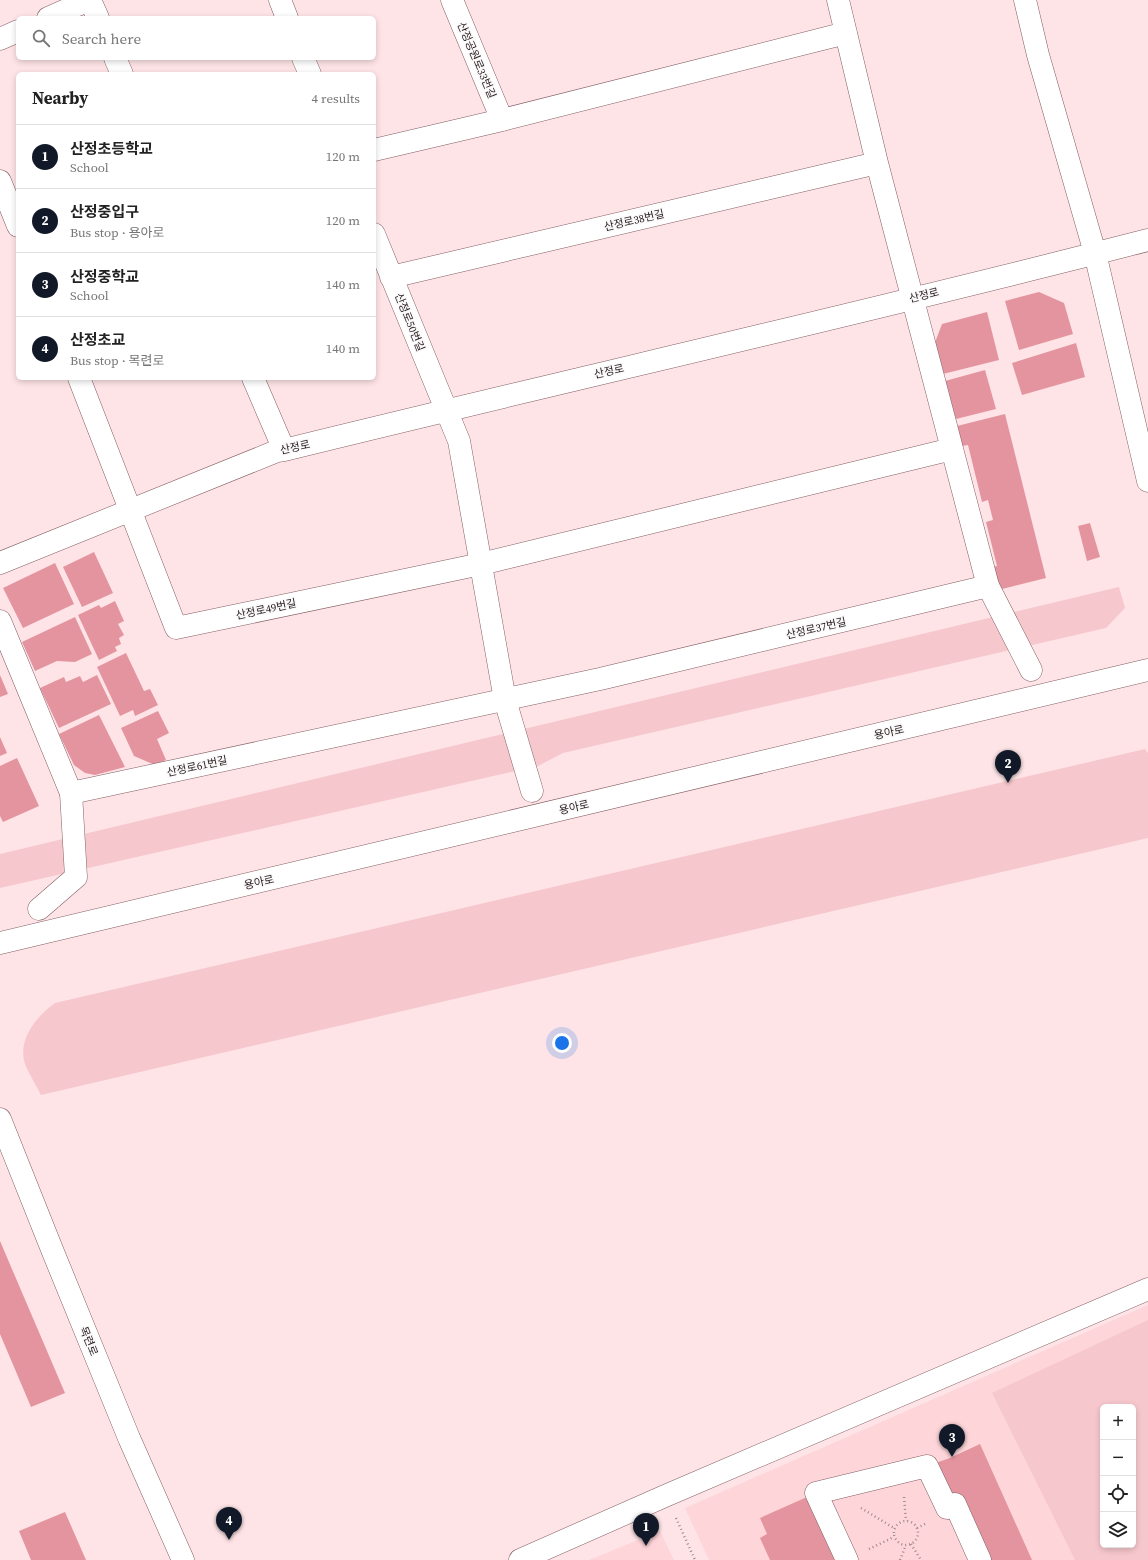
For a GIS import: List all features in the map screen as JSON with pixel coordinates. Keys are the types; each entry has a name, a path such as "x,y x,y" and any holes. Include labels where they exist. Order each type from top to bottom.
{"street":[{"path":"53,16 89,0 97,16"},
{"path":"280,0 286,16"},
{"name":"산정공원로33번길","path":"452,0 502,120"},
{"path":"838,0 877,164 988,586 1031,670"},
{"path":"1025,0 1038,56 1095,253 1148,481"},
{"path":"0,39 16,32"},
{"path":"376,150 502,120 846,33"},
{"path":"116,60 121,72"},
{"path":"304,60 309,72"},
{"name":"산정로38번길","path":"391,277 877,164"},
{"path":"0,181 16,221"},
{"name":"산정로50번길","path":"376,239 445,410"},
{"name":"산정로","path":"0,563 277,450 284,450 1148,240"},
{"path":"79,380 131,510"},
{"path":"254,380 284,450"},
{"path":"445,410 459,442 505,700 532,790"},
{"path":"481,564 952,449"},
{"name":"산정로49번길","path":"131,510 176,628 481,564"},
{"name":"산정로37번길","path":"505,700 600,679 988,586"},
{"path":"0,621 71,792 76,877 39,909"},
{"name":"용아로","path":"0,943 1148,670"},
{"name":"산정로61번길","path":"71,792 505,700"},
{"name":"목련로","path":"0,1119 50,1247 129,1438 183,1560"},
{"path":"520,1560 665,1496 1148,1289"},
{"path":"855,1556 816,1493 927,1466 947,1508 955,1504 980,1560"}],"path":[{"path":"904,1493 906,1521"},
{"path":"665,1496 695,1560"},
{"path":"906,1521 915,1525 918,1530 918,1535 915,1541 906,1546 900,1544 894,1537 894,1530 896,1525 900,1522 906,1521"},
{"path":"855,1556 894,1537"},
{"path":"911,1544 921,1560"},
{"path":"900,1560 906,1546"}],"shaded area":[{"path":"1119,587 1125,608 1106,628 563,753 538,766 0,888 0,854"},
{"path":"1145,749 1148,753 1148,838 41,1095 25,1064 23,1055 26,1037 35,1021 55,1003"},
{"path":"1148,1305 1148,1560 709,1560 685,1508"},
{"path":"1148,1320 1148,1560 1075,1560 992,1393"},
{"path":"660,1531 674,1560 589,1560"}],"building":[{"path":"1039,292 1064,303 1073,334 1019,350 1005,301"},
{"path":"987,312 999,360 943,374 934,345 942,324"},
{"path":"1076,343 1085,377 1022,395 1012,363"},
{"path":"985,370 996,409 956,419 945,381"},
{"path":"1005,414 1046,578 998,590 992,567 997,566 986,522 993,520 988,500 982,502 968,445 962,446 957,426"},
{"path":"1090,523 1100,557 1087,561 1078,526"},
{"path":"94,552 113,593 82,607 63,567"},
{"path":"55,563 74,604 23,628 3,588"},
{"path":"115,601 124,621 118,624 124,635 119,638 121,644 115,647 117,651 99,660 78,615 99,605 101,608"},
{"path":"75,617 92,654 75,662 57,661 35,671 22,642"},
{"path":"126,653 144,691 150,689 158,705 135,716 133,710 120,716 97,667"},
{"path":"0,675 8,694 0,697"},
{"path":"97,675 111,704 59,728 40,688 64,677 66,682 80,676 83,682"},
{"path":"158,711 169,733 157,739 166,760 155,765 134,756 121,728"},
{"path":"99,715 125,767 95,775 85,773 74,765 59,734"},
{"path":"0,737 7,753 0,756"},
{"path":"17,758 39,806 3,822 0,816 0,766"},
{"path":"0,1241 65,1393 31,1407 0,1334"},
{"path":"980,1444 1032,1560 980,1560 927,1466 950,1458"},
{"path":"816,1493 847,1560 770,1560 760,1538 767,1534 760,1518"},
{"path":"65,1512 86,1560 31,1560 19,1531"}],"place":[{"name":"산정중입구","path":"1008,783"},
{"name":"산정중학교","path":"952,1457"},
{"name":"산정초교","path":"229,1540"},
{"name":"산정초등학교","path":"646,1546"}]}
